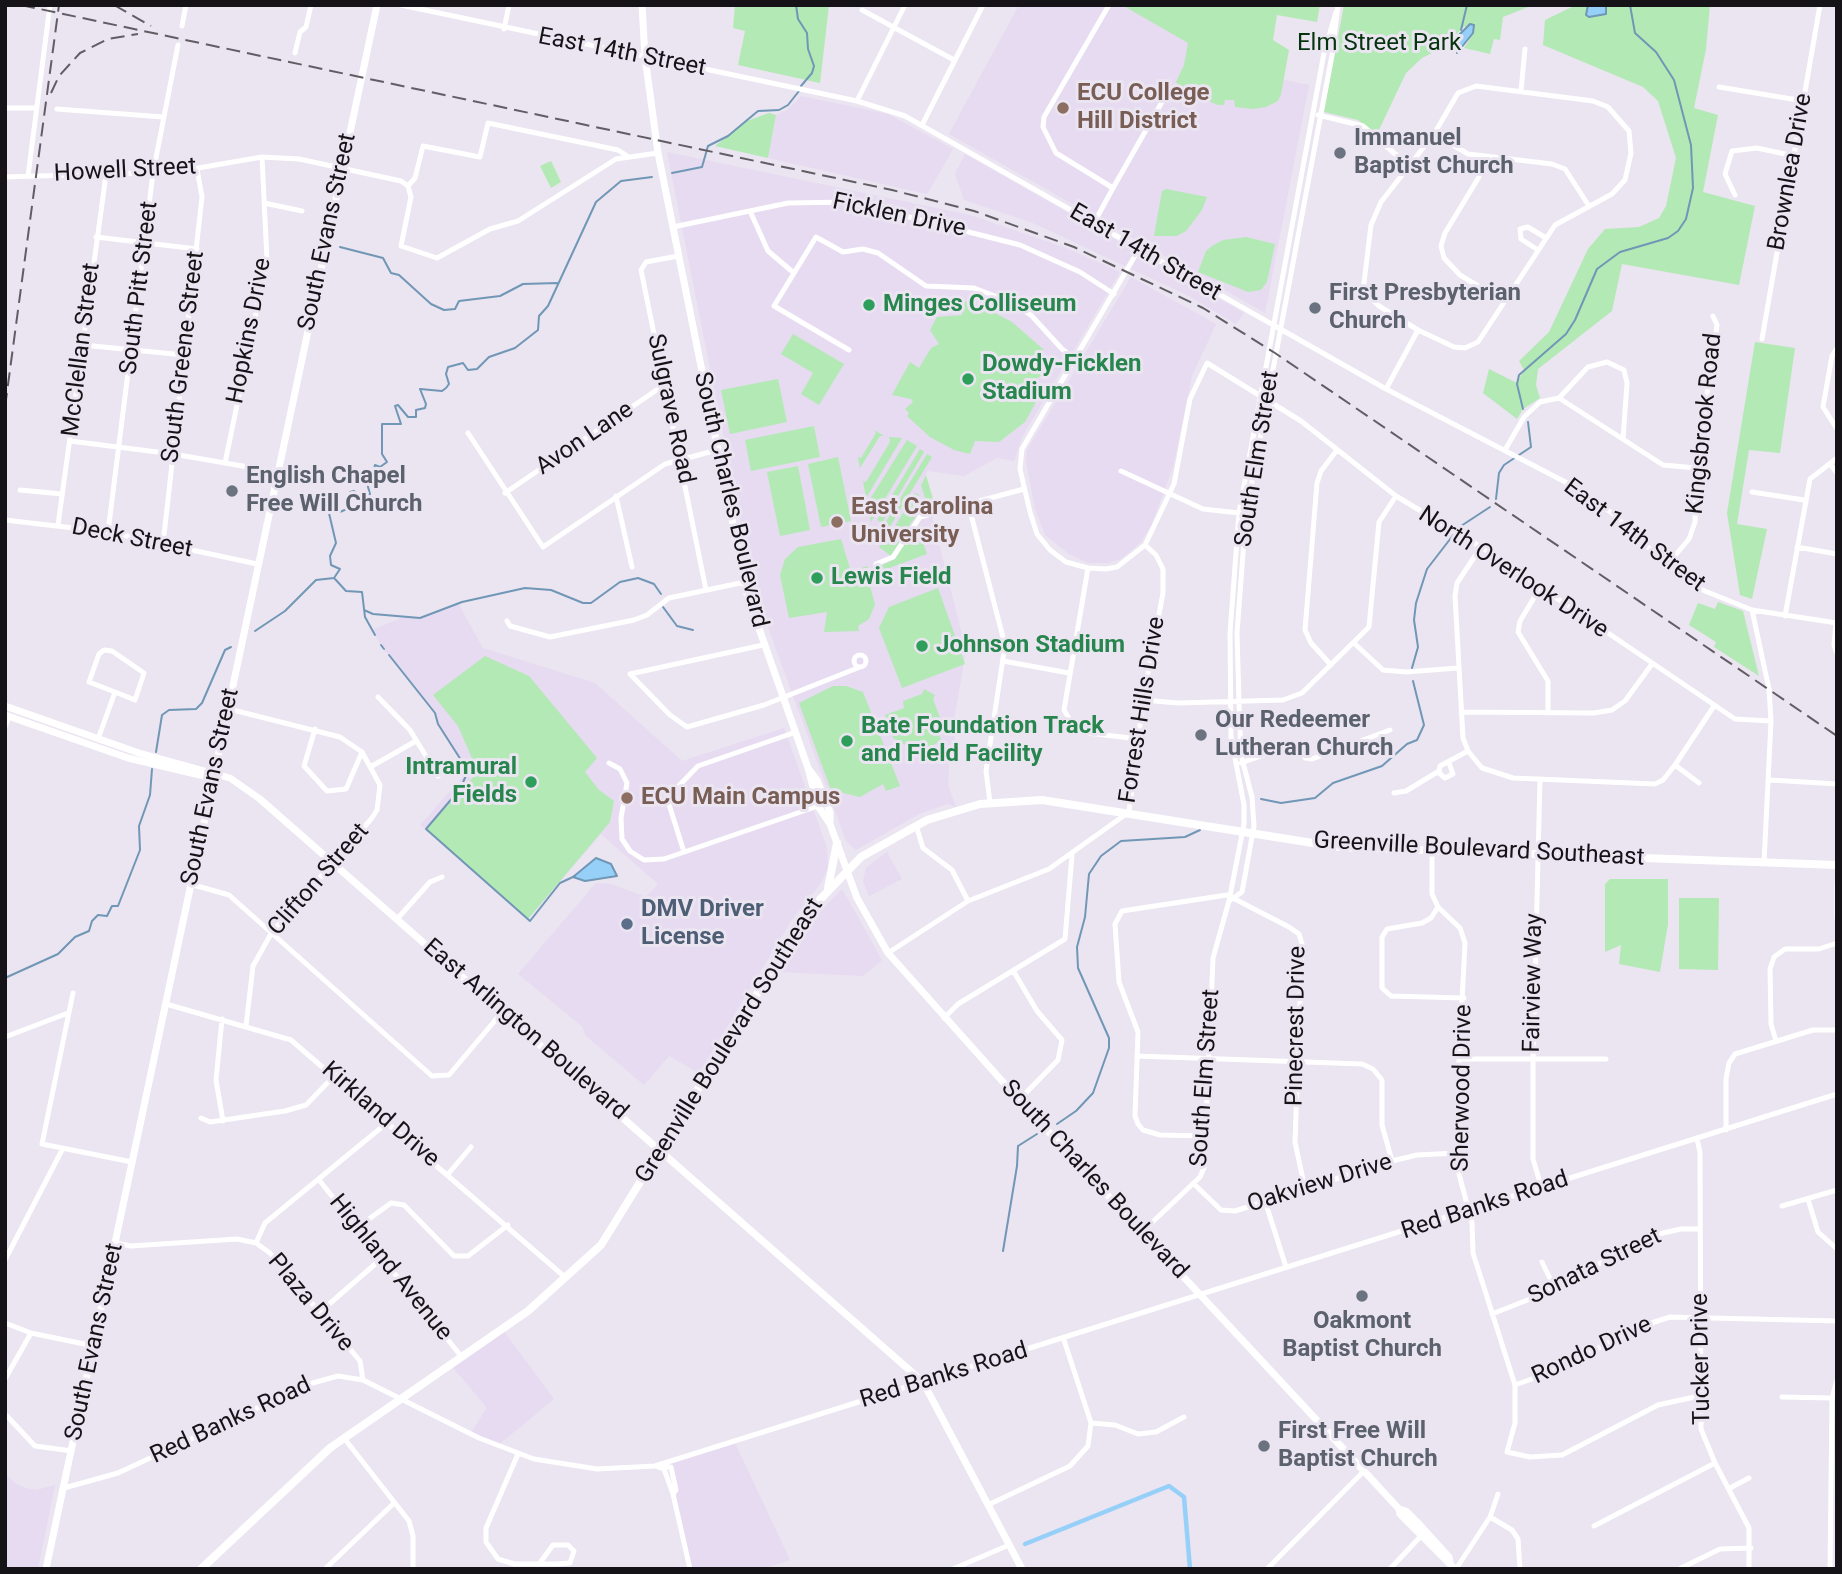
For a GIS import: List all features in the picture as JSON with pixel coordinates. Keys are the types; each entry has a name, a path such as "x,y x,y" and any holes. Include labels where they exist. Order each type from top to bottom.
{"highway":[{"name":"Greenville Boulevard Southeast","path":"201,1569 309,1466 344,1438 528,1311 601,1245 799,925 847,869 877,846 916,825 941,815 990,803 1042,800 1338,847 1837,865"},
{"path":"828,888 837,843"}],"main road":[{"name":"South Evans Street","path":"46,1569 213,774 229,709 276,472 377,5"},
{"name":"South Charles Boulevard","path":"642,5 645,57 658,153 716,450 745,582 763,645 796,732 818,806 831,824"},
{"name":"East Arlington Boulevard","path":"8,711 154,765 204,776 213,774 230,778 253,793 923,1382 990,1504 1022,1569"},
{"name":"South Charles Boulevard","path":"808,768 817,780 830,812 837,843 865,914 888,953 1018,1100 1364,1471 1421,1536 1452,1564"},
{"name":"South Charles Boulevard","path":"1401,1512 1406,1511 1420,1525 1452,1564"}],"street":[{"path":"27,176 50,5"},
{"path":"181,26 186,5"},
{"path":"295,53 311,5"},
{"name":"East 14th Street","path":"401,5 437,9 504,29 895,111 1386,389 1573,486 1612,513 1667,565 1700,589 1752,610 1836,623"},
{"path":"504,29 509,5"},
{"path":"857,101 905,5"},
{"path":"922,125 983,5"},
{"path":"1109,5 1044,117 1043,127 1056,152 1113,188"},
{"name":"Brownlea Drive","path":"1762,339 1820,5"},
{"name":"South Elm Street","path":"1142,1232 1194,1184 1203,1172 1214,944 1230,898 1243,832 1244,805 1234,765 1230,702 1232,582 1239,513 1280,328 1290,274 1305,153 1324,53 1337,9"},
{"path":"862,10 954,60"},
{"name":"South Elm Street","path":"1237,898 1242,892 1253,834 1253,805 1243,762 1237,633 1251,458 1258,394 1282,272 1313,155 1332,55 1331,36"},
{"name":"South Pitt Street","path":"108,532 121,448 153,173 178,45"},
{"path":"1521,91 1525,48"},
{"path":"1324,53 1332,55"},
{"path":"1483,86 1521,91 1593,101 1608,107 1629,131 1631,153 1625,180 1612,194 1555,225 1478,342 1465,348 1454,347 1418,330 1379,306 1363,291 1371,225 1381,202 1434,134 1452,102 1467,88 1483,86"},
{"path":"1718,87 1804,101"},
{"path":"1094,223 1167,95"},
{"path":"5,108 36,108"},
{"path":"57,109 163,117"},
{"path":"1312,114 1363,126 1410,167"},
{"path":"629,157 613,149 488,123 480,157 423,146 415,178 408,186 411,197 401,246 437,258 490,229 518,221 616,159 658,153"},
{"path":"1434,134 1468,154 1552,164 1564,169 1590,206"},
{"path":"1735,195 1725,174 1732,151 1756,148 1794,156"},
{"path":"613,149 616,159"},
{"path":"1305,153 1313,155"},
{"path":"1482,156 1475,186 1445,233 1441,246 1444,258 1460,275 1504,302"},
{"name":"Howell Street","path":"5,177 153,173 197,169 262,157 299,159 401,181 408,186"},
{"name":"Hopkins Drive","path":"225,463 267,260 262,157"},
{"name":"South Greene Street","path":"163,544 202,197 197,169"},
{"name":"McClellan Street","path":"58,525 106,175"},
{"name":"Ficklen Drive","path":"673,227 816,200 850,201 1020,244 1073,268 1114,294"},
{"path":"264,203 302,211"},
{"path":"750,211 768,251 794,273"},
{"path":"1538,250 1521,239 1520,229 1528,227 1546,238"},
{"path":"96,237 197,249"},
{"path":"849,350 774,306 816,237 843,252 869,250 901,266 926,286 974,288 1014,304 1031,316 1075,359"},
{"path":"1139,249 1024,444 1020,462 1024,489 1037,534 1049,550 1066,562 1088,568 1117,567 1145,545 1170,494"},
{"name":"Sulgrave Road","path":"678,256 646,262 641,270 706,590"},
{"path":"1282,272 1290,274"},
{"name":"Kingsbrook Road","path":"1667,565 1689,539 1695,522 1696,468 1717,325 1713,316"},
{"path":"1386,389 1418,330"},
{"path":"83,345 184,355"},
{"path":"1837,348 1832,356 1823,407 1837,429"},
{"path":"1505,450 1528,412 1540,402 1559,398 1588,367 1606,362 1625,370 1628,383 1623,439"},
{"name":"North Overlook Drive","path":"1170,494 1190,399 1207,363 1266,399 1396,496 1481,547 1714,706 1735,719 1771,721"},
{"name":"Avon Lane","path":"505,493 664,385"},
{"path":"1559,398 1663,465 1696,468"},
{"path":"468,433 543,547 664,464 680,457 716,450"},
{"path":"70,442 173,454 276,472"},
{"path":"1331,665 1311,643 1305,630 1317,483 1321,471 1337,450"},
{"path":"1785,616 1804,500 1810,479 1837,458"},
{"path":"1830,464 1837,472"},
{"path":"1121,471 1203,509 1246,514"},
{"path":"876,564 893,557 920,516 1024,489"},
{"path":"20,490 62,494"},
{"path":"1752,492 1804,500"},
{"path":"616,496 632,567"},
{"path":"1143,700 1178,704 1239,702 1283,700 1302,693 1355,644 1369,626 1379,522 1396,496"},
{"path":"968,503 1003,636 1003,661 986,771 990,803"},
{"name":"Deck Street","path":"5,520 108,532 257,564"},
{"name":"Forrest Hills Drive","path":"888,953 968,901 1049,869 1129,813 1143,700 1163,593 1163,569 1156,555 1145,545"},
{"path":"1481,547 1455,589 1458,668 1461,712 1468,751 1476,762 1492,773 1513,778 1655,784 1663,780 1675,765 1714,706"},
{"path":"1797,547 1837,554"},
{"path":"1088,568 1065,710 1078,729 1139,739"},
{"path":"507,621 510,626 550,637 641,618 664,600 745,582"},
{"path":"1232,582 1240,583"},
{"path":"1541,588 1520,621 1518,632 1549,681 1548,711"},
{"path":"1752,610 1769,689 1771,721 1764,863"},
{"path":"1836,623 1833,641 1837,654"},
{"path":"1230,633 1237,633"},
{"path":"1355,644 1382,670 1406,672 1458,668"},
{"path":"763,645 630,674 670,715 687,727 783,697 860,667 865,664 864,657 857,656 847,671"},
{"path":"104,650 112,651 144,673 135,699 115,692 89,682 99,654 104,650"},
{"path":"1003,661 1069,673"},
{"path":"854,662 860,667"},
{"path":"1461,712 1594,713 1612,709 1630,696 1652,664"},
{"path":"97,743 115,692"},
{"path":"378,697 410,730 438,776"},
{"name":"Clifton Street","path":"229,709 340,737 362,752 380,785 377,810 272,932 253,966 246,1026"},
{"path":"5,727 8,711"},
{"path":"315,729 304,766 327,791 346,789 362,752"},
{"path":"1234,765 1289,746 1301,747 1305,758 1312,759 1390,730"},
{"path":"684,852 667,798 698,766 796,732"},
{"path":"372,766 416,741"},
{"path":"1394,793 1406,791 1439,771 1442,764 1449,763 1468,751"},
{"path":"609,763 620,769 627,783 620,826 630,851 644,860 657,861 818,806"},
{"path":"1439,771 1445,778 1452,776 1454,769 1449,763"},
{"path":"1675,765 1699,783"},
{"name":"Fairview Way","path":"1540,779 1535,855 1533,1159 1541,1186"},
{"path":"1770,780 1837,784"},
{"path":"1244,805 1253,805"},
{"path":"916,825 923,848 952,870 968,901"},
{"path":"1432,852 1432,894 1438,906 1431,918 1422,923 1387,929 1382,937 1382,988 1391,996 1464,998"},
{"path":"944,1018 958,1004 1065,939 1072,855"},
{"path":"1237,867 1246,870"},
{"path":"398,918 430,882 442,877"},
{"path":"1837,882 1837,918"},
{"path":"190,884 229,895 432,1076 449,1074 503,1011"},
{"path":"1205,1136 1160,1135 1143,1130 1138,1124 1135,1116 1135,1017 1119,982 1114,937 1117,916 1131,910 1237,898"},
{"name":"Pinecrest Drive","path":"1237,898 1299,934 1302,944 1295,1142 1305,1189"},
{"name":"Sherwood Drive","path":"1438,906 1460,928 1465,943 1459,1059 1459,1174 1470,1211 1473,1253 1515,1385 1515,1423 1507,1452 1540,1458 1562,1455 1658,1405 1699,1396"},
{"path":"1776,1041 1770,1010 1770,969 1774,957 1785,949 1819,949 1837,943"},
{"path":"1014,972 1037,1011 1062,1040 1058,1060 1018,1100"},
{"path":"74,993 42,1144 132,1162"},
{"name":"Kirkland Drive","path":"166,1004 291,1040 508,1225 566,1278"},
{"path":"5,1037 68,1013"},
{"path":"222,1019 216,1080 223,1121"},
{"path":"1726,1130 1726,1079 1731,1057 1813,1030 1837,1030"},
{"path":"1137,1055 1363,1064 1373,1069 1382,1080 1382,1125 1392,1161"},
{"path":"1459,1059 1606,1059"},
{"path":"201,1118 210,1122 223,1121 306,1105 335,1076"},
{"name":"Red Banks Road","path":"64,1488 118,1473 317,1380 338,1376 363,1380 518,1454 583,1468 655,1466 1837,1094"},
{"path":"256,1243 265,1223 388,1122"},
{"name":"Tucker Drive","path":"1697,1139 1700,1152 1699,1396 1702,1429 1715,1463 1749,1528 1749,1569"},
{"path":"449,1174 471,1147"},
{"path":"5,1260 62,1150"},
{"name":"Oakview Drive","path":"1194,1184 1221,1210 1235,1211 1392,1161 1417,1155 1458,1153"},
{"name":"Highland Avenue","path":"319,1180 461,1356"},
{"path":"1783,1206 1837,1189"},
{"path":"1808,1199 1818,1231 1837,1249"},
{"path":"1265,1201 1286,1267"},
{"path":"358,1227 391,1203 404,1205 454,1256 468,1256 508,1225"},
{"name":"Sonata Street","path":"1492,1314 1554,1287 1654,1235 1681,1229 1700,1229"},
{"name":"Plaza Drive","path":"116,1243 131,1246 237,1239 256,1243 270,1253 360,1361 363,1380"},
{"path":"320,1312 381,1259"},
{"path":"1542,1262 1554,1287"},
{"name":"Rondo Drive","path":"1515,1385 1554,1371 1654,1321 1670,1317 1837,1321"},
{"path":"5,1324 31,1333 94,1346"},
{"path":"5,1379 31,1333"},
{"path":"990,1504 1070,1466 1088,1446 1091,1423 1064,1339"},
{"path":"1830,1569 1832,1398 1837,1380"},
{"path":"1782,1397 1832,1398"},
{"path":"5,1414 35,1446 72,1451"},
{"path":"1091,1423 1115,1425 1138,1434 1157,1432 1184,1417"},
{"path":"344,1438 393,1504 409,1521 413,1536 413,1569"},
{"path":"518,1454 489,1520 486,1542 493,1554 505,1562 539,1564 570,1563 574,1551 568,1545 552,1545 539,1564"},
{"path":"1594,1526 1715,1463"},
{"path":"655,1466 671,1467 676,1490 673,1494 690,1569"},
{"path":"1267,1569 1364,1471"},
{"path":"1730,1489 1749,1478"},
{"path":"1452,1564 1490,1517 1497,1494"},
{"path":"325,1569 393,1504"},
{"path":"1490,1517 1515,1533 1520,1569"},
{"path":"1390,1569 1421,1536"},
{"path":"953,1569 1009,1545"},
{"path":"1679,1569 1720,1549 1751,1548"}],"shaded area":[{"path":"1019,5 1215,5 1284,80 1309,85 1265,313 949,134"},
{"path":"801,96 888,114 953,149 927,194 768,158 776,115 787,110"},
{"name":"East Carolina University","path":"667,152 970,215 1066,248 1120,272 1022,437 1014,461 997,458 964,476 928,471 923,480 966,650 954,720 955,745 949,763 948,785 956,807 947,804 919,814 856,850 846,841 754,589"},
{"path":"965,154 1244,313 1236,324 1189,296 1033,223 964,200 955,174"},
{"path":"1131,277 1216,324 1192,376 1173,467 1151,526 1140,543 1121,559 1107,563 1088,563 1069,554 1045,535 1035,508 1026,462 1027,450"},
{"name":"ECU Main Campus","path":"458,603 483,648 595,683 682,761 784,728 827,848 828,868 821,883 791,921 699,1073 669,1056 644,1085 585,1035 583,1027 518,974 596,883 611,884 646,897 658,884 601,834 528,919 420,825 468,771 438,724 435,713 383,649 372,630 406,616 420,618"},
{"path":"887,852 902,879 869,896 863,881 866,868"},
{"path":"842,889 882,960 863,976 779,972 812,920"},
{"path":"502,1329 554,1399 497,1446 470,1434 487,1408 450,1364"},
{"path":"735,1443 790,1560 763,1569 690,1569 673,1494 676,1490 670,1463"},
{"path":"5,1473 16,1484 26,1488 36,1490 55,1485 38,1569 5,1569"}],"green space":[{"path":"735,5 829,5 820,83 738,65 745,31 733,28"},
{"path":"1122,5 1320,5 1317,22 1277,15 1273,40 1289,50 1281,94 1278,101 1253,109 1235,107 1234,100 1225,100 1224,105 1218,105 1183,91 1176,82 1184,65 1188,43"},
{"name":"Elm Street Park","path":"1344,5 1533,5 1503,17 1500,40 1494,39 1490,54 1464,48 1470,39 1465,26 1440,49 1422,58 1406,73 1377,134 1358,120 1324,112"},
{"path":"1576,5 1710,5 1706,49 1694,108 1718,115 1703,192 1755,206 1739,285 1622,264 1612,311 1538,369 1536,385 1540,398 1523,409 1517,419 1483,393 1489,369 1517,383 1524,370 1519,361 1549,332 1588,249 1605,229 1639,227 1659,218 1666,206 1676,158 1658,101 1643,87 1543,45 1545,20"},
{"path":"769,113 776,115 768,158 715,146 747,121"},
{"path":"551,161 561,182 551,188 540,166"},
{"path":"1166,189 1207,197 1202,210 1186,231 1177,236 1154,236 1162,191"},
{"path":"1246,237 1275,244 1267,282 1261,290 1248,292 1198,272 1206,251 1212,246 1223,240"},
{"name":"Dowdy-Ficklen Stadium","path":"964,301 982,306 1012,322 1044,350 1032,358 1041,376 1037,378 1036,402 1025,422 999,442 975,441 970,454 954,450 930,437 907,416 909,413 905,409 913,402 911,399 892,395 910,362 919,368 931,348 939,344 930,330 937,317 962,315"},
{"path":"793,334 844,364 819,405 801,394 813,373 781,354"},
{"path":"1755,342 1795,348 1780,453 1749,450 1737,524 1767,529 1752,599 1740,595 1727,513"},
{"path":"778,379 787,422 730,434 721,390"},
{"path":"814,426 820,457 751,471 745,440"},
{"path":"874,430 884,436 880,436 860,468 861,474 858,457 861,458 876,433"},
{"path":"889,437 902,438 866,498 863,481 866,482 890,442"},
{"path":"907,440 917,446 871,522 867,504"},
{"path":"920,449 924,452 882,523 877,520"},
{"path":"927,454 932,457 889,528 884,525"},
{"path":"838,457 851,521 821,527 808,464"},
{"path":"798,466 810,530 780,536 767,472"},
{"path":"926,475 936,509 929,511 921,485"},
{"path":"915,493 919,495 923,513 916,516 903,534 894,528"},
{"path":"916,524 927,554 884,570 882,565 895,559"},
{"path":"889,530 902,538 891,556 879,547"},
{"name":"Lewis Field","path":"841,539 851,572 867,566 875,604 869,619 858,626 859,631 824,632 827,612 789,618 780,575 785,559 798,547"},
{"name":"Johnson Stadium","path":"938,588 965,664 902,688 879,628 889,607"},
{"path":"1718,602 1743,611 1759,676 1714,647 1716,642 1689,625 1698,603 1715,609"},
{"name":"Intramural Fields","path":"485,656 529,676 597,758 585,772 599,790 614,801 610,822 528,919 426,829 478,772 458,726 433,695"},
{"name":"Bate Foundation Track and Field Facility","path":"833,686 846,686 863,692 900,786 886,791 883,784 860,797 831,790 799,703"},
{"path":"924,689 935,695 933,699 940,718 934,722 941,740 929,748 913,749 893,738 885,715 904,708 903,701 922,694"},
{"path":"1610,879 1668,879 1668,924 1660,972 1619,964 1621,945 1605,952 1605,884"},
{"path":"1679,898 1719,898 1718,970 1679,969"}],"water":[{"path":"1588,5 1606,5 1606,14 1589,17 1586,15"},
{"path":"1470,24 1474,25 1473,33 1457,53 1457,37"},
{"path":"596,858 611,864 617,876 585,881 573,877"}],"waterway":[{"path":"796,5 798,19 807,33 808,49 814,66 812,73 801,86"},
{"path":"1461,30 1467,5"},
{"path":"1523,409 1517,384 1519,375 1566,334 1597,269 1620,252 1668,238 1678,231 1686,219 1693,188 1691,145 1674,80 1656,52 1635,33 1630,5"},
{"path":"672,173 702,167 708,146 728,136 758,111 779,110 788,105 799,91"},
{"path":"255,631 285,611 316,580 334,578 340,569 331,565 330,556 336,543 328,509 332,505 340,512 349,508 350,492 354,491 364,499 370,494 365,476 373,473 375,465 380,467 387,462 382,454 382,424 401,424 395,406 398,405 408,417 416,417 416,410 425,408 426,404 420,389 442,391 446,388 449,384 446,374 448,367 463,363 468,370 477,369 489,357 515,348 538,330 539,316 548,306 596,202 621,181 652,177"},
{"path":"340,247 383,258 391,273 399,275 431,304 444,310 455,309 459,301 500,296 523,284 557,283"},
{"path":"1496,499 1499,473 1504,465 1531,447 1528,422"},
{"path":"1461,526 1490,507"},
{"path":"1412,668 1418,647 1414,620 1416,603 1427,569 1454,534"},
{"path":"364,610 373,614 420,618 462,602 525,588 551,590 583,603 591,603 620,582 638,578 654,584 661,594"},
{"path":"335,579 346,591 362,592 365,617 375,635"},
{"path":"663,607 677,626 693,630"},
{"path":"381,645 384,649"},
{"path":"156,752 162,715 169,710 196,709 202,703 225,650 231,647"},
{"path":"389,655 435,713 438,724 468,771 460,789 426,829 530,921 560,883 575,876"},
{"path":"1261,799 1281,803 1315,798 1333,783 1382,766 1407,744 1417,740 1424,725 1413,681"},
{"path":"5,978 58,954 75,937 89,931 92,921 98,915 107,916 112,906 118,906 140,850 139,826 150,795 152,769"},
{"path":"1057,1124 1076,1111 1093,1093 1109,1048 1109,1038 1078,968 1077,947 1085,917 1089,874 1101,856 1121,841 1185,837 1200,830"},
{"path":"1003,1251 1018,1146 1037,1134"},
{"path":"1025,1544 1169,1486 1184,1497 1190,1569"}],"railway":[{"path":"21,5 892,190 974,211 1074,247 1203,308 1275,353 1837,736"},
{"path":"5,407 59,5"},
{"path":"114,5 151,26"},
{"path":"51,93 59,76 80,53 108,39 138,34"}],"place":[{"name":"ECU College Hill District","path":"1063,108"},
{"name":"Immanuel Baptist Church","path":"1340,153"},
{"name":"Minges Colliseum","path":"869,305"},
{"name":"First Presbyterian Church","path":"1315,308"},
{"name":"Dowdy-Ficklen Stadium","path":"968,379"},
{"name":"English Chapel Free Will Church","path":"232,491"},
{"name":"East Carolina University","path":"837,522"},
{"name":"Lewis Field","path":"817,578"},
{"name":"Johnson Stadium","path":"922,646"},
{"name":"Our Redeemer Lutheran Church","path":"1201,735"},
{"name":"Bate Foundation Track and Field Facility","path":"847,741"},
{"name":"Intramural Fields","path":"531,782"},
{"name":"ECU Main Campus","path":"627,798"},
{"name":"DMV Driver License","path":"627,924"},
{"name":"Oakmont Baptist Church","path":"1362,1296"},
{"name":"First Free Will Baptist Church","path":"1264,1446"}]}
